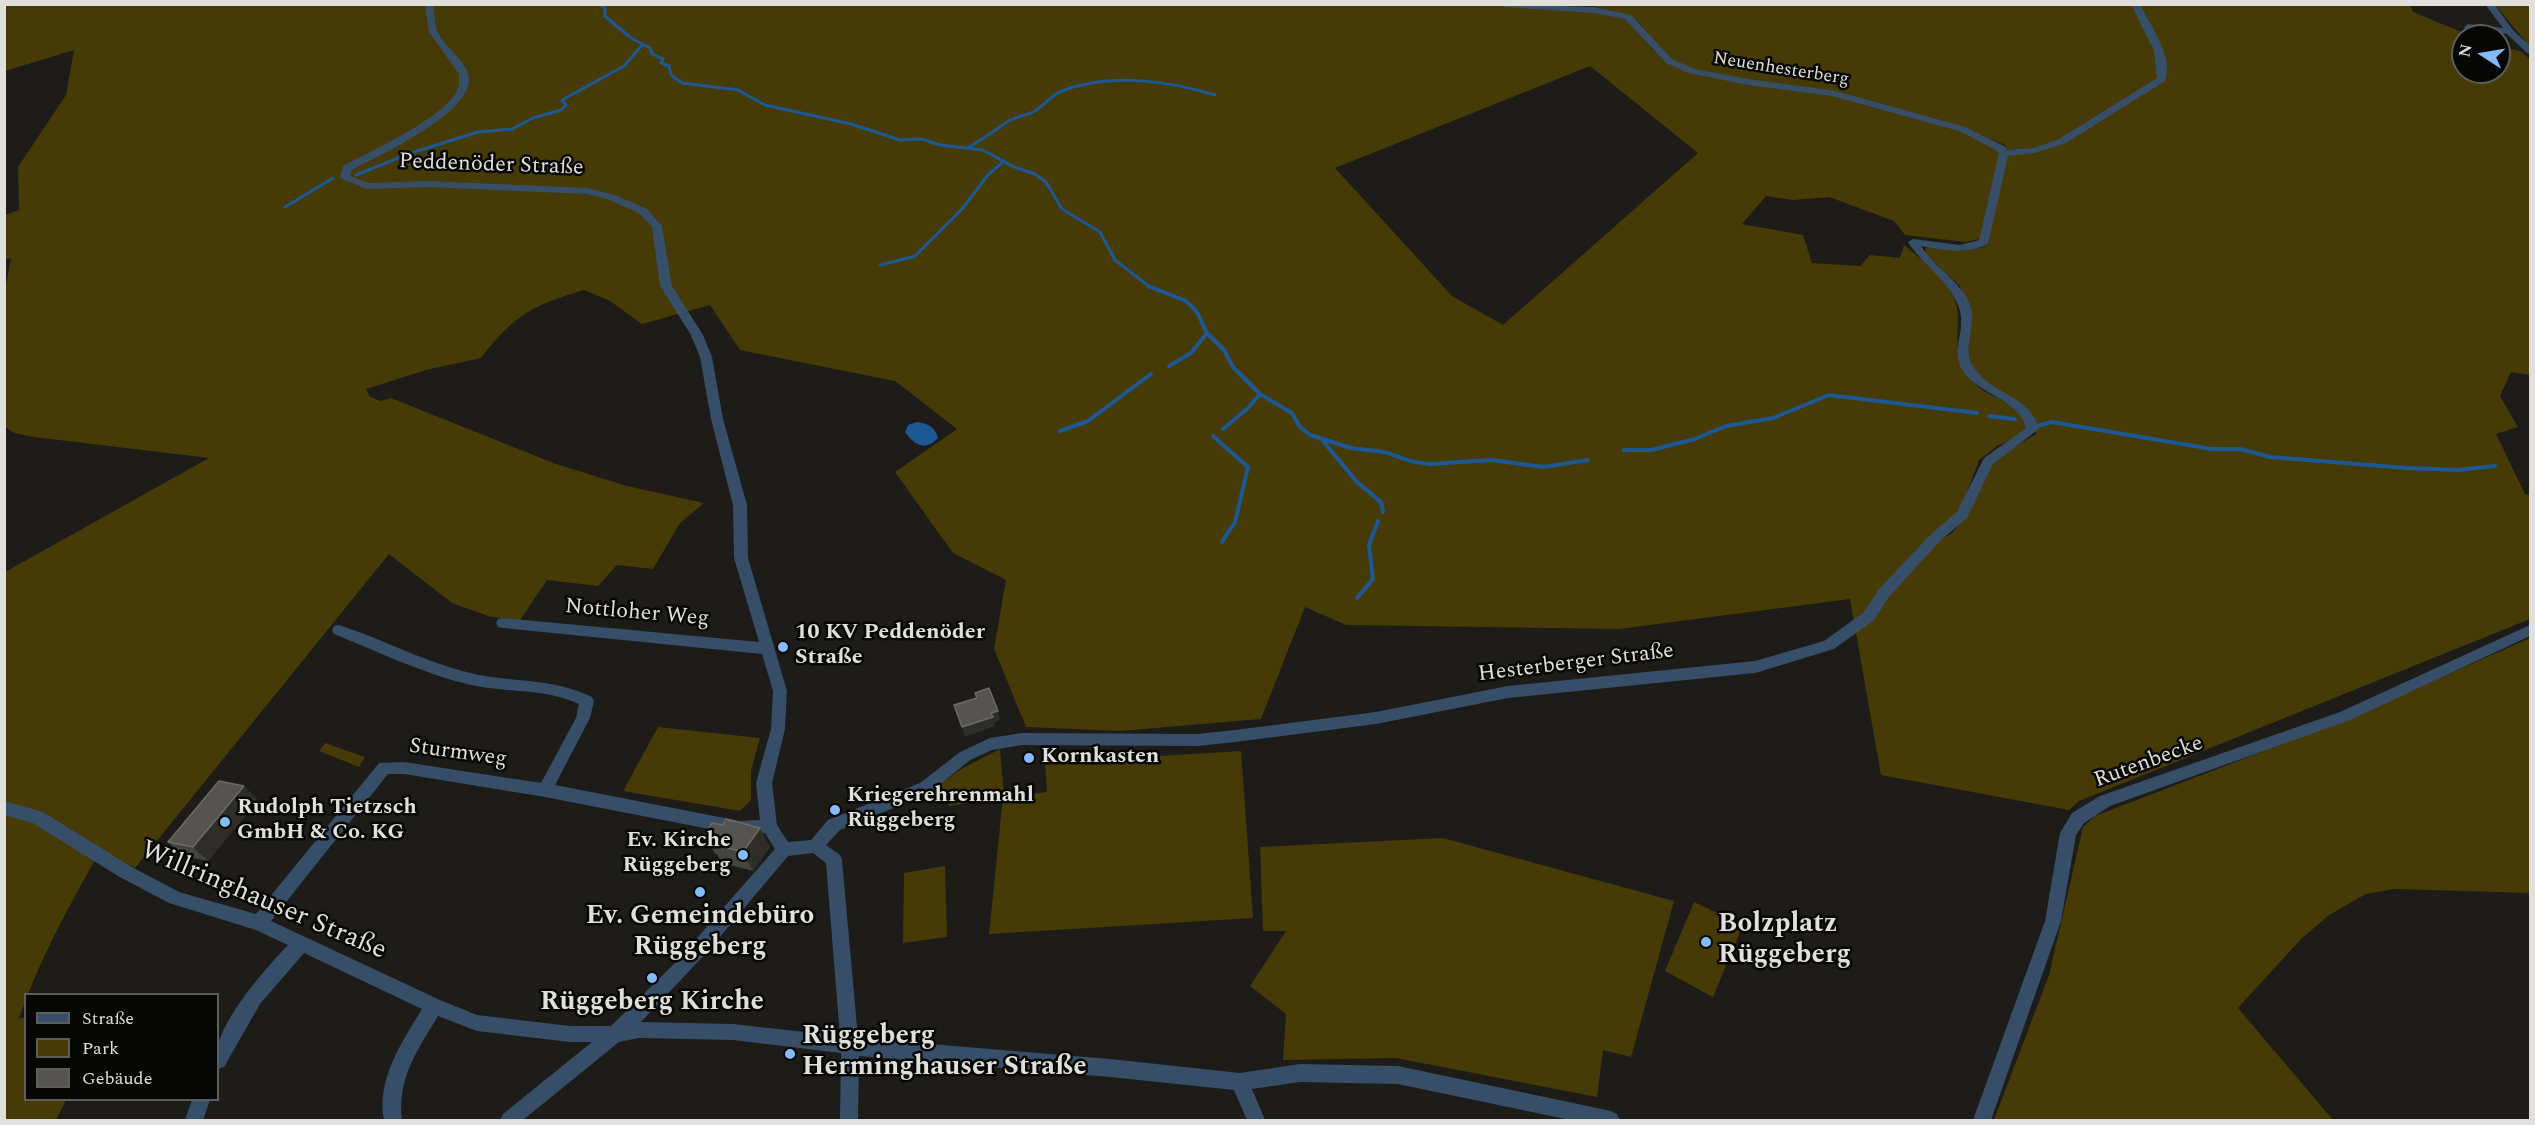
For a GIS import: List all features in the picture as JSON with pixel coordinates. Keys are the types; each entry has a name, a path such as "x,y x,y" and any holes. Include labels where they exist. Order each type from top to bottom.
{"street":[{"name":"Peddenöder Straße","path":"429,4 433,32 464,74 463,90 443,113 347,168 345,178 367,186 427,184 587,191 611,197 643,211 657,226 666,286 697,335 706,357 717,419 740,505 741,558 780,691 778,729 764,783 769,826 784,850"},
{"name":"Neuenhesterberg","path":"1504,4 1606,12 1628,17 1669,61 1692,71 1748,82 1833,93 1962,129 2000,147 2004,153"},
{"path":"2004,153 2018,154 2046,149 2077,135 2162,80 2164,70 2135,4"},
{"path":"2489,4 2504,24"},
{"path":"2511,33 2530,51"},
{"name":"Hesterberger Straße","path":"815,846 834,825 925,788 965,756 990,744 1022,739 1198,740 1235,736 1376,718 1508,693 1755,667 1829,645 1869,616 1884,593 1936,537 1962,515 1988,461 2033,429 2032,421 2019,407 1977,381 1968,369 1962,354 1962,342 1968,315 1956,286 1913,242 1965,247 1978,246 1984,242 2004,153"},
{"name":"Nottloher Weg","path":"503,623 576,631 684,638 768,650"},
{"path":"339,630 431,667 472,679 567,690 587,701 583,718 544,790"},
{"name":"Rutenbecke","path":"1982,1120 2053,921 2068,833 2078,818 2105,801 2345,716 2530,630"},
{"name":"Sturmweg","path":"259,923 384,768 404,768 544,790 707,823 741,828 769,826"},
{"name":"Willringhauser Straße","path":"4,808 36,817 175,898 259,923 434,1006 477,1023 570,1034 615,1034 639,1029 733,1032 850,1046 1240,1082 1300,1073 1376,1072 1611,1120"},
{"path":"509,1120 615,1034 732,912 784,850 815,846 834,860 850,1046 849,1120"},
{"path":"219,1059 241,1017 271,974 302,944"},
{"path":"393,1120 393,1092 404,1056 434,1006"},
{"path":"1240,1082 1256,1120"},
{"path":"194,1120 201,1101"}],"green space":[{"path":"1489,4 1593,12 1625,19 1637,27 1651,48 1668,62 1691,72 1832,94 1960,129 1994,146 2000,153 1980,239 1966,242 1905,235 1894,221 1829,197 1793,200 1766,196 1742,224 1803,235 1812,263 1860,266 1870,255 1900,258 1904,245 1929,266 1950,290 1955,300 1958,311 1959,358 1972,381 2017,411 2023,418 2026,427 2020,436 1997,446 1979,460 1959,513 1913,552 1951,534 1969,513 1990,462 2036,434 2034,420 1978,377 1966,354 1972,317 1960,286 1926,255 1925,248 1973,249 1988,244 2005,145 1963,128 1832,92 1707,74 1671,61 1648,37 1642,26 1630,16 1592,6 1553,5 2410,5 2413,12 2451,28 2451,84 2511,84 2511,49 2520,51 2530,59 2530,375 2511,372 2500,396 2518,427 2496,434 2525,494 2530,495 2530,619 2079,801 2069,810 1881,775 1850,599 1619,629 1346,625 1305,607 1261,719 1120,731 1026,727 994,649 1006,580 953,553 895,472 957,429 895,381 740,350 710,305 642,324 610,301 584,290 551,301 526,314 504,331 481,358 426,370 366,389 370,397 381,401 391,398 556,464 627,486 704,503 680,523 653,569 617,565 598,586 547,580 520,620 491,617 452,603 389,554 135,868 100,851 45,954 28,993 24,993 24,1004 19,1018 24,1018 24,1101 66,1101 56,1120 5,1120 5,572 209,458 34,437 14,433 5,427 4,295 11,258 5,259 5,215 19,210 18,167 66,95 74,50 5,71 5,5","holes":["1590,66 1698,153 1503,325 1452,296 1335,168"]},
{"path":"2495,5 2530,5 2530,47 2511,24"},
{"path":"2530,638 2530,893 2394,889 2366,894 2329,915 2301,939 2238,1008 2333,1120 1994,1120 2049,975 2083,827 2095,816 2347,719"},
{"path":"658,727 760,738 751,771 751,800 740,811 623,791"},
{"path":"325,743 365,757 359,767 319,751"},
{"path":"1000,749 1004,797 1047,792 1045,763 1241,751 1253,918 989,934 1003,797 949,806 936,787 963,768"},
{"path":"1443,838 1674,901 1631,1057 1603,1050 1597,1097 1396,1058 1283,1060 1286,1014 1250,986 1286,931 1263,931 1260,847"},
{"path":"945,866 947,937 903,943 904,873"},
{"name":"Bolzplatz Rüggeberg","path":"1694,902 1743,925 1713,997 1665,971"}],"water":[{"path":"917,422 930,426 938,438 925,446 913,441 905,432 908,425"}],"building":[{"path":"989,688 998,711 991,713 993,717 962,727 954,705 977,698 975,693"},
{"path":"219,781 244,786 193,847 168,842"},
{"path":"726,819 760,828 743,852 712,844 716,838 705,835 712,823 723,825"}],"waterway":[{"path":"599,4 605,8 605,16 631,38 650,48 652,54 663,59 661,63 669,66 671,75 682,83 738,90 765,105 851,124 900,140 922,139 940,145 983,150 1004,161"},
{"path":"356,175 408,154 478,132 512,129 533,118 561,110 566,105 562,100 624,66 642,45"},
{"path":"969,147 1010,120 1037,110 1058,93 1080,85 1118,80 1138,81 1178,86 1215,95"},
{"path":"880,265 915,256 962,209 988,175 1004,161"},
{"path":"1004,161 1035,174 1046,182 1062,209 1100,232 1115,260 1149,287"},
{"path":"285,207 333,178"},
{"path":"1149,287 1186,301 1197,312 1207,333"},
{"path":"1169,366 1191,353 1207,333"},
{"path":"1207,333 1224,350 1233,367 1260,394"},
{"path":"1060,431 1088,421 1151,374"},
{"path":"1223,429 1248,408 1260,394"},
{"path":"1260,394 1292,413 1300,427 1310,435 1351,448 1384,452 1414,462 1431,464 1491,460 1543,467 1588,460"},
{"path":"1624,450 1651,450 1695,439 1726,426 1773,418 1829,395 1977,413"},
{"path":"1989,416 2015,419"},
{"path":"2037,426 2052,422 2212,449 2240,449 2270,457 2406,468 2459,470 2495,466"},
{"path":"1213,436 1248,467 1235,522 1222,542"},
{"path":"1323,441 1357,482 1381,502 1383,512"},
{"path":"1357,598 1373,579 1369,545 1378,521"}],"place":[{"name":"10 KV Peddenöder Straße","path":"783,647"},
{"name":"Kornkasten","path":"1029,758"},
{"name":"Kriegerehrenmahl Rüggeberg","path":"835,810"},
{"name":"Rudolph Tietzsch GmbH & Co. KG","path":"225,822"},
{"name":"Ev. Kirche Rüggeberg","path":"743,855"},
{"name":"Ev. Gemeindebüro Rüggeberg","path":"700,892"},
{"name":"Bolzplatz Rüggeberg","path":"1706,942"},
{"name":"Rüggeberg Kirche","path":"652,978"},
{"name":"Rüggeberg Herminghauser Straße","path":"790,1054"}]}
